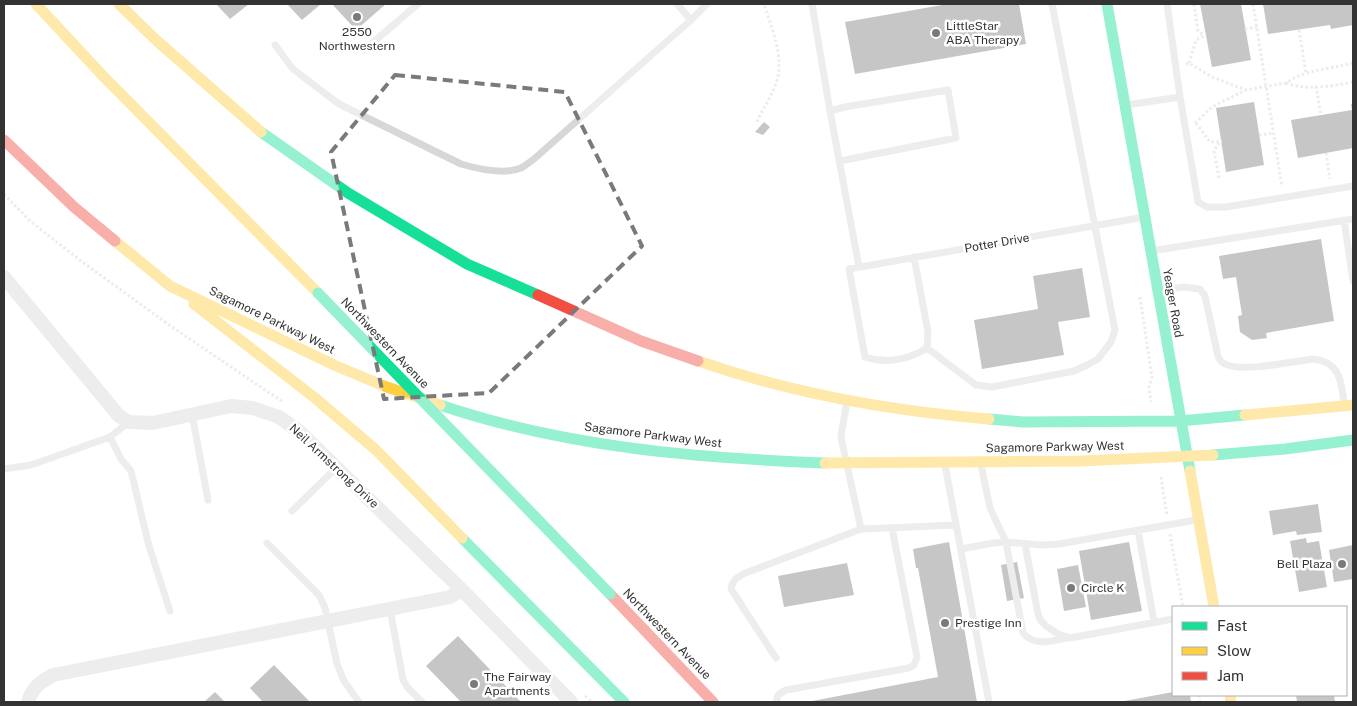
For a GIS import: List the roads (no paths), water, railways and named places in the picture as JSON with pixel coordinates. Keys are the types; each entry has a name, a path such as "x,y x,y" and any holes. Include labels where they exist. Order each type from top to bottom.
{"main road":[{"name":"Northwestern Avenue","path":"36,4 103,76 318,294 713,702"},
{"name":"Sagamore Parkway West","path":"119,4 156,40 264,135 348,193 467,264 642,341 724,370 807,392 930,414 1023,422 1180,421 1349,406"},
{"name":"Yeager Road","path":"1107,4 1214,606"},
{"name":"Sagamore Parkway West","path":"4,140 74,207 170,286 334,365 384,386 478,418 601,445 743,460 846,464 1187,457 1285,449 1353,440"},
{"path":"170,286 315,398 376,450 624,702"}],"street":[{"path":"4,277 119,416 129,422"},
{"name":"Neil Armstrong Drive","path":"129,422 153,423 232,406 253,408 279,417 300,432 337,466 571,702"},
{"path":"28,702 32,691 41,681 53,676 450,597 462,590"}],"lane":[{"path":"364,50 418,4"},
{"path":"677,4 691,20"},
{"path":"275,45 293,69 339,104 461,164 481,169 499,170 520,168 534,159 707,4"},
{"path":"812,4 859,267"},
{"path":"914,257 928,332 927,348 976,385 992,387 1074,371 1098,359 1111,342 1115,330 1052,4"},
{"path":"1167,4 1184,124 1198,202 1207,207 1226,206 1353,186"},
{"path":"830,111 948,90 956,138 840,161"},
{"path":"1125,106 1180,97"},
{"name":"Potter Drive","path":"927,348 914,356 887,360 878,361 865,357 849,269 1144,217"},
{"path":"1150,252 1353,219"},
{"path":"1344,220 1353,281"},
{"path":"1157,291 1184,286 1200,289 1205,296 1216,352 1219,360 1225,364 1242,368 1314,359 1328,363 1335,368 1341,379 1349,406"},
{"path":"848,399 841,435 861,529"},
{"path":"192,414 208,500"},
{"path":"4,470 31,465 110,437 129,422"},
{"path":"110,437 121,459 131,470 149,546 170,610"},
{"path":"945,462 989,702"},
{"path":"981,462 990,508 1006,542 1023,633 1027,638 1045,642 1172,619"},
{"path":"292,511 337,466"},
{"path":"961,548 1006,542 1059,544 1198,520"},
{"path":"776,658 731,589 732,582 743,574 861,529 956,525"},
{"path":"777,702 776,698 779,694 786,690 909,668 914,665 917,657 892,528"},
{"path":"1138,530 1154,622"},
{"path":"267,543 319,595 325,608 337,664 344,681 359,702"},
{"path":"1025,544 1038,614 1041,621 1058,634 1070,638"},
{"path":"390,608 403,680 422,702"}],"place":[{"name":"2550 Northwestern","path":"357,17"},
{"name":"LittleStar ABA Therapy","path":"936,33"},
{"name":"Bell Plaza","path":"1342,564"},
{"name":"Circle K","path":"1071,588"},
{"name":"Prestige Inn","path":"945,623"},
{"name":"The Fairway Apartments","path":"474,684"}]}
